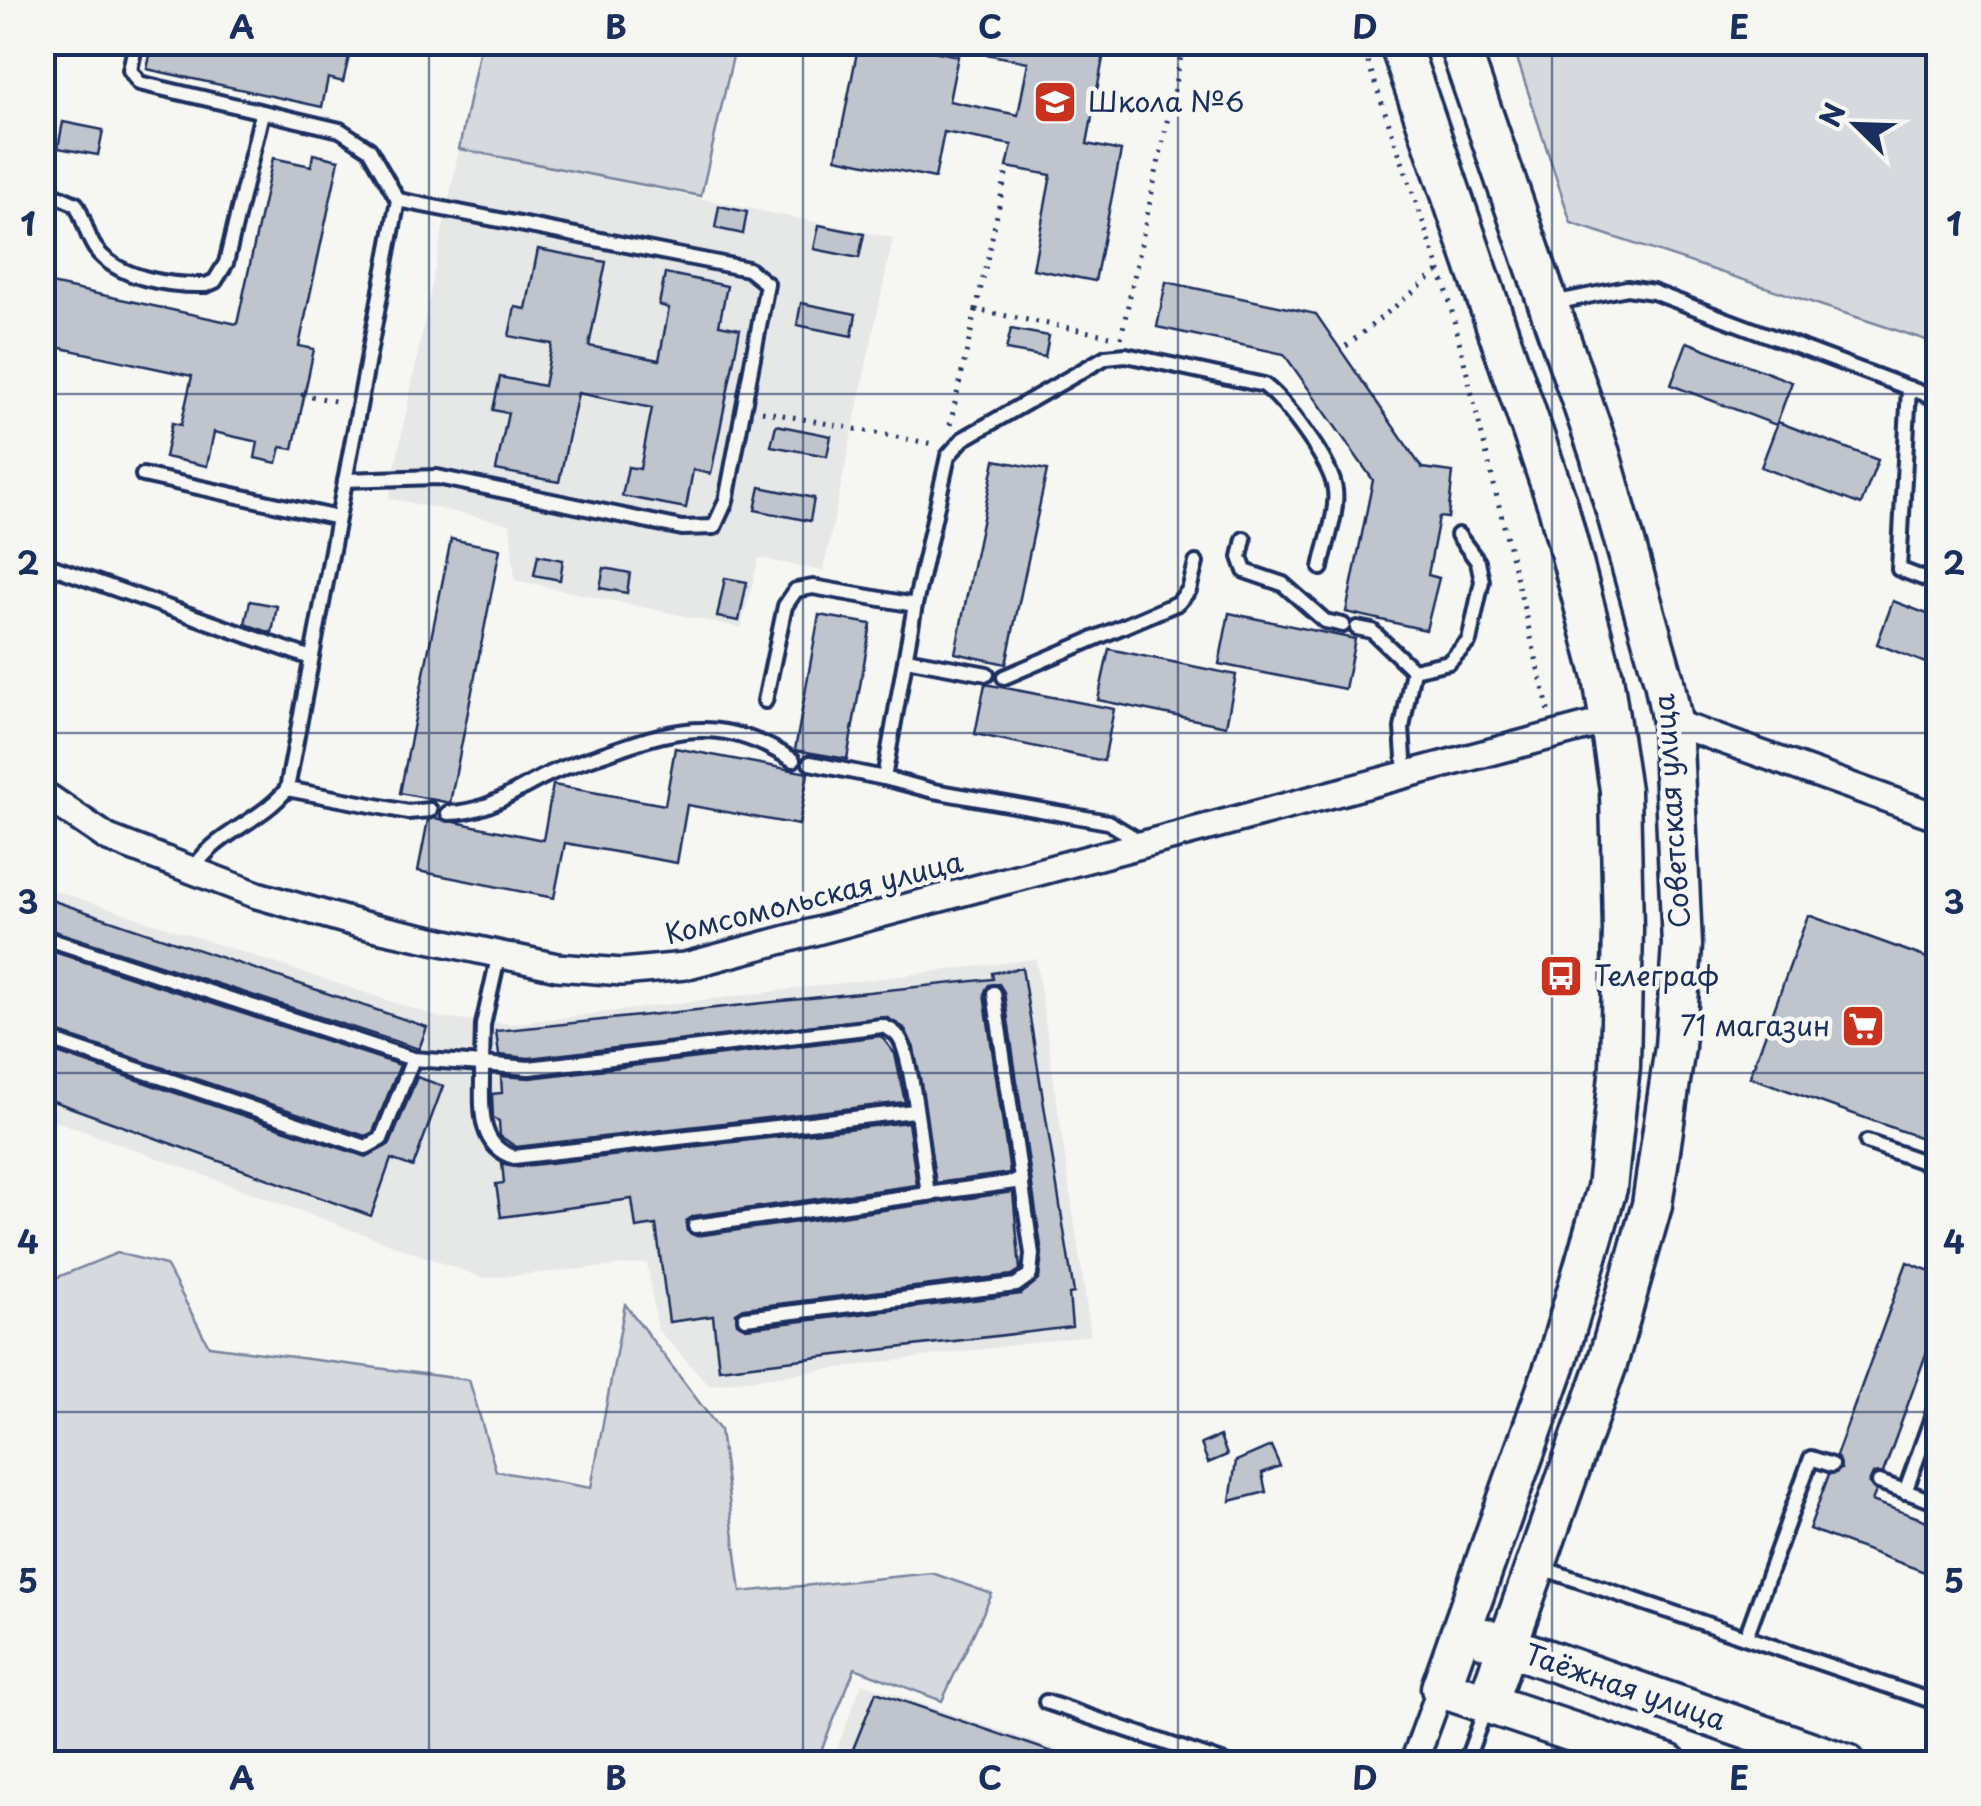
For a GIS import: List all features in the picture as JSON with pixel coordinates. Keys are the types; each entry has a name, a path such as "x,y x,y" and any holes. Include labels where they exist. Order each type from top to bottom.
{"street":[{"name":"Советская улица","path":"1458,42 1600,454 1672,722 1682,944 1665,1131 1652,1205 1607,1364 1487,1704"},
{"name":"Советская улица","path":"1404,44 1558,506 1612,720 1620,790 1620,1066 1607,1188 1558,1360 1441,1688"},
{"name":"Комсомольская улица","path":"42,793 108,838 192,872 342,920 498,958 622,972 685,966 1612,720"},
{"path":"1672,722 1938,817"},
{"name":"Таёжная улица","path":"1461,1629 1846,1764"},
{"path":"1412,1764 1441,1688 1668,1764"}],"lane":[{"path":"136,42 130,70 139,83 340,130 357,138 382,166 398,200 286,790 271,808 200,856 192,872"},
{"path":"42,190 76,204 92,245 116,266 136,276 206,285 222,274 226,263 262,114"},
{"path":"345,480 438,477 682,528 714,526 726,501 744,408 767,284 748,269 398,200"},
{"path":"1551,304 1627,288 1653,292 1938,399"},
{"path":"884,778 940,478 948,456 963,440 1106,357 1126,355 1264,386 1278,396 1332,475 1336,494 1320,568"},
{"path":"1909,388 1899,569 1938,584"},
{"path":"142,475 338,518"},
{"path":"1413,670 1449,662 1469,641 1482,581 1478,562 1458,535"},
{"path":"1244,539 1240,557 1245,572 1283,584 1325,621 1372,631 1413,670"},
{"path":"42,562 311,658"},
{"path":"1004,676 1178,603 1189,590 1196,562"},
{"path":"765,702 785,606 796,590 813,587 916,605"},
{"path":"906,659 987,674"},
{"path":"1404,773 1402,728 1413,670"},
{"path":"448,813 474,813 549,774 672,730 695,727 758,738 793,760"},
{"path":"810,764 1108,822 1143,843"},
{"path":"286,790 408,812 430,810"},
{"path":"42,937 413,1059 529,1068 882,1026 899,1037 903,1047 928,1194"},
{"path":"498,958 483,1026 482,1064 485,1136 496,1152 514,1158 914,1112"},
{"path":"746,1318 1016,1284 1030,1275 1032,1254 994,993"},
{"path":"42,1037 366,1147 382,1139 413,1059"},
{"path":"1868,1142 1938,1166"},
{"path":"695,1226 1022,1181"},
{"path":"1905,1492 1938,1401"},
{"path":"1746,1638 1811,1458 1832,1466"},
{"path":"1879,1482 1938,1503"},
{"path":"1536,1566 1938,1703"},
{"path":"1046,1702 1228,1764"},
{"path":"1465,1764 1487,1704"}],"path":[{"path":"976,310 1121,338 1184,42"},
{"path":"1361,42 1440,271 1555,734"},
{"path":"950,427 1006,174"},
{"path":"1346,346 1440,271"},
{"path":"301,394 348,403"},
{"path":"744,408 945,447 940,478"}],"shaded area":[{"path":"481,43 736,43 701,196 459,149"},
{"path":"1512,43 1938,43 1938,344 1571,223"},
{"path":"459,149 893,238 823,571 759,558 741,628 515,580 510,524 389,498"},
{"path":"42,886 441,1018 511,1024 1036,959 1091,1335 709,1385 658,1330 647,1263 483,1278 43,1116"},
{"path":"117,1253 166,1265 209,1346 469,1380 496,1471 591,1488 625,1304 720,1430 741,1592 932,1573 992,1594 942,1701 855,1668 816,1763 43,1763 43,1283"},
{"path":"862,1683 957,1716 1096,1763 831,1764"}],"building":[{"path":"153,42 325,42 351,48 343,82 328,78 322,107 147,69"},
{"path":"859,42 888,42 958,56 949,101 1018,115 1028,62 980,53 980,42 1106,42 1087,144 1121,151 1095,281 1033,269 1051,175 1007,167 1012,145 944,132 935,178 836,158"},
{"path":"63,122 103,130 98,155 58,148"},
{"path":"313,154 339,160 299,346 314,349 293,449 281,447 277,463 255,458 258,442 214,432 207,466 165,457 172,423 181,425 192,376 42,344 42,282 237,324 273,158 311,166"},
{"path":"719,206 747,212 743,234 715,228"},
{"path":"819,225 864,234 859,258 814,249"},
{"path":"538,249 606,262 589,346 659,360 669,308 659,305 665,273 727,286 719,325 740,329 711,474 693,470 686,508 622,496 628,467 640,469 652,408 578,393 559,482 496,470 508,413 493,410 500,377 544,386 552,344 509,336 515,307 526,309"},
{"path":"1166,282 1316,314 1422,468 1453,472 1448,518 1439,517 1428,575 1439,578 1426,630 1346,612 1373,480 1284,354 1157,327"},
{"path":"801,303 856,314 852,336 797,325"},
{"path":"1011,329 1049,336 1045,357 1006,350"},
{"path":"1687,342 1792,382 1776,425 1671,385"},
{"path":"1778,422 1878,460 1861,505 1761,467"},
{"path":"776,425 831,436 827,456 771,446"},
{"path":"995,460 1047,470 1006,664 955,653"},
{"path":"760,487 814,498 810,521 755,510"},
{"path":"451,539 500,549 450,803 400,793"},
{"path":"538,555 563,560 560,580 534,575"},
{"path":"604,568 630,573 627,593 600,588"},
{"path":"725,578 747,582 739,621 717,617"},
{"path":"250,601 277,606 272,633 245,624"},
{"path":"1893,601 1938,618 1938,668 1877,644"},
{"path":"1229,613 1355,639 1345,689 1219,664"},
{"path":"819,615 871,624 847,759 795,750"},
{"path":"1109,649 1236,675 1226,726 1098,700"},
{"path":"985,684 1114,709 1104,761 975,734"},
{"path":"675,748 808,773 799,825 687,805 677,863 565,843 554,898 418,871 428,820 435,818 543,840 553,785 665,805"},
{"path":"42,897 427,1027 419,1049 42,927"},
{"path":"1808,915 1938,962 1938,1144 1750,1077"},
{"path":"42,948 400,1065 373,1132 365,1136 42,1027"},
{"path":"1022,968 1074,1293 1069,1294 1072,1327 719,1369 713,1316 669,1322 656,1225 636,1228 632,1199 501,1217 496,1184 504,1183 502,1163 515,1167 908,1122 917,1185 694,1216 686,1221 687,1231 696,1236 1013,1192 1020,1270 1012,1275 744,1308 736,1313 737,1323 746,1328 1021,1294 1039,1279 1042,1253 1004,992 999,984 989,985 984,994 1010,1173 936,1183 914,1048 904,1028 886,1017 529,1058 499,1055 496,1031 993,979 992,973"},
{"path":"881,1036 895,1054 905,1102 516,1147 500,1136 499,1121 493,1118 492,1094 502,1093 501,1076 530,1078"},
{"path":"42,1048 366,1157 390,1144 417,1077 443,1086 413,1167 391,1159 371,1216 42,1097"},
{"path":"1907,1262 1938,1274 1938,1321 1883,1473 1873,1474 1869,1483 1876,1491 1872,1501 1938,1525 1938,1577 1809,1529 1829,1474 1841,1469 1836,1456"},
{"path":"1220,1436 1227,1455 1208,1463 1201,1444"},
{"path":"1271,1446 1280,1466 1262,1473 1266,1492 1230,1501 1236,1461"},
{"path":"876,1692 1076,1760 1075,1764 936,1764 906,1754 902,1764 847,1764"}],"place":[{"name":"Школа №6","path":"1055,102"},
{"name":"Телеграф","path":"1561,976"},
{"name":"71 магазин","path":"1863,1026"}]}
